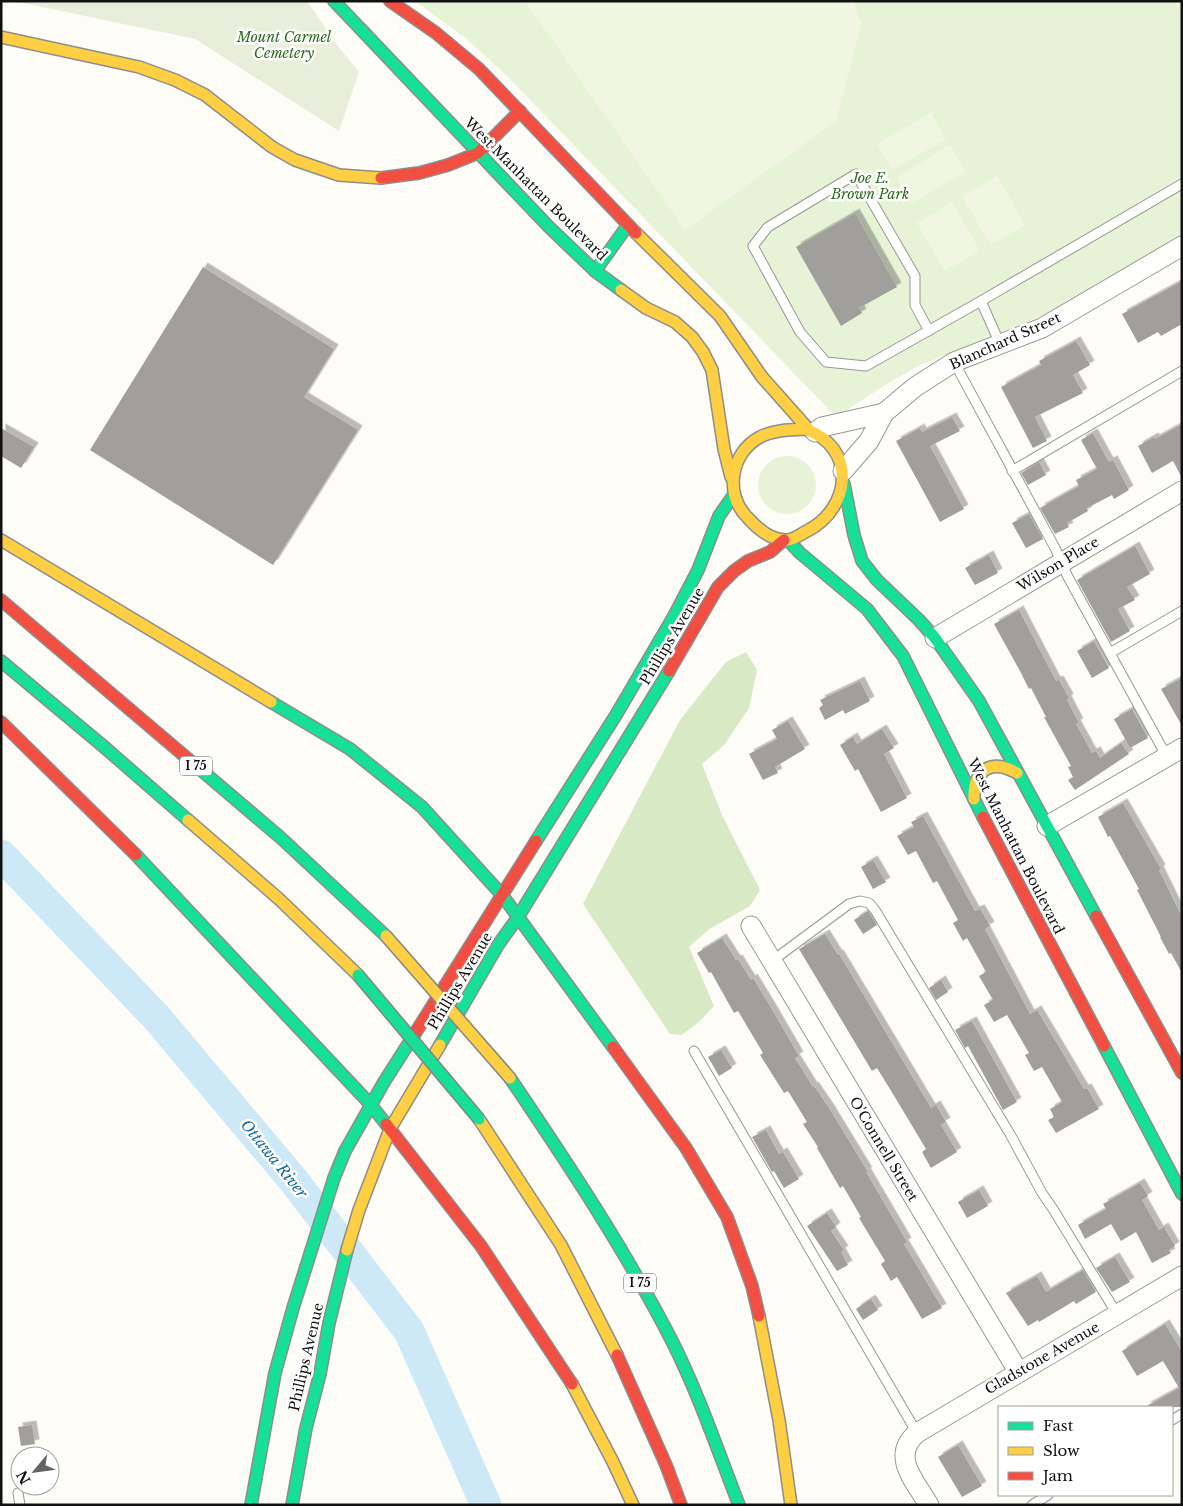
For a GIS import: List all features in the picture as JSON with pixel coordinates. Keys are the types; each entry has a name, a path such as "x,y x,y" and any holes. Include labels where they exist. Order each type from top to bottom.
{"main road":[{"name":"West Manhattan Boulevard","path":"334,1 549,227 594,271 646,308 675,322 692,336 712,370 724,449 731,477"},
{"path":"390,1 459,52 520,111 628,225 724,321 762,377 812,431 822,437 832,448 839,459 854,535 862,561 877,580 935,638 979,700 1017,773 1182,1073"},
{"path":"1,37 139,67 175,80 230,113 272,148 295,160 340,175 364,178 407,175 437,168 478,153 520,111"},
{"path":"594,271 628,225"},
{"path":"812,431 795,430 763,436 750,445 738,460 731,477 733,496 743,513 756,526 769,535 786,540 816,525 827,515 837,500 844,478"},
{"name":"Phillips Avenue","path":"251,1505 275,1373 334,1178 345,1151 384,1082 616,715 674,616 698,570 718,516 733,496"},
{"path":"1,540 350,749 422,808 502,895 686,1148 727,1217 752,1286 766,1347 791,1505"},
{"name":"West Manhattan Boulevard","path":"786,540 867,609 903,656 974,799 1182,1194"},
{"name":"Phillips Avenue","path":"292,1505 306,1428 320,1374 350,1237 390,1129 498,945 518,917 669,671 718,587 734,571 748,561 770,552 786,540"},
{"name":"I 75","path":"1,600 281,838 386,936 510,1078 562,1154 625,1255 670,1337 706,1420 739,1505"},
{"path":"1,662 103,746 279,899 358,975 479,1119 561,1245 628,1380 666,1465 681,1505"},
{"path":"1,722 113,830 371,1105 481,1246 569,1379 613,1462 633,1505"},
{"path":"974,799 974,782 985,769 1002,765 1017,773"}],"street":[{"name":"Blanchard Street","path":"884,413 915,387 954,362 1042,328 1182,246"},
{"path":"812,431 884,413"},
{"path":"844,478 869,441 884,413"},
{"name":"Wilson Place","path":"935,638 1182,491"},
{"path":"1047,826 1174,752"},
{"name":"O'Connell Street","path":"751,926 1018,1371"},
{"name":"Gladstone Avenue","path":"912,1439 1018,1371 1182,1276"},
{"path":"912,1439 904,1453 905,1462 929,1505"}],"lane":[{"path":"930,331 915,305 915,276 856,174 768,227 753,246 800,332 826,362 866,366 930,331 1182,184"},
{"path":"981,301 1000,344"},
{"path":"954,362 1110,653 1174,752"},
{"path":"1012,471 1182,371"},
{"path":"1110,653 1182,611"},
{"path":"772,962 849,904 860,901 869,903 954,1040 1010,1134 1032,1176 1117,1314"},
{"path":"694,1051 912,1439"},
{"path":"1032,1505 1046,1496"}],"green space":[{"name":"Mount Carmel Cemetery","path":"14,1 307,1 337,45 359,72 339,131 195,39"},
{"name":"Joe E. Brown Park","path":"415,1 1182,1 1182,234 1051,312 918,366 836,417 509,78 468,40"},
{"path":"525,1 853,1 861,24 836,121 685,230"},
{"path":"931,113 946,139 892,170 877,144"},
{"path":"950,145 966,171 912,203 897,177"},
{"path":"997,176 1025,225 991,245 962,197"},
{"path":"952,202 980,251 945,271 917,223"},
{"path":"781,456 793,456 808,464 816,479 816,491 808,506 793,514 781,514 766,506 758,491 758,479 766,464"},
{"path":"746,652 757,670 749,708 724,745 702,764 722,815 760,890 750,906 708,930 689,947 714,1006 700,1021 682,1035 670,1034 583,904 680,720 726,662"}],"building":[{"path":"855,213 897,287 859,308 862,313 841,326 796,247"},
{"path":"203,267 334,349 304,397 358,430 273,565 90,450"},
{"path":"1182,281 1182,324 1161,336 1158,332 1138,343 1122,314"},
{"path":"1076,341 1090,365 1073,375 1083,393 1035,417 1047,441 1033,448 1001,387 1041,365 1039,361"},
{"path":"952,417 960,431 930,446 964,509 940,522 896,441 920,428 922,432"},
{"path":"1182,424 1182,478 1173,461 1152,473 1138,446"},
{"path":"1,428 34,447 21,468 1,456"},
{"path":"1093,433 1109,462 1113,460 1129,490 1114,499 1112,495 1087,508 1088,511 1067,523 1069,527 1055,534 1040,508 1079,486 1076,480 1097,469 1081,440"},
{"path":"1039,462 1046,475 1028,485 1021,473"},
{"path":"1029,514 1043,539 1026,548 1012,523"},
{"path":"1135,546 1150,574 1127,587 1135,600 1118,609 1130,631 1111,642 1077,580"},
{"path":"989,555 998,573 975,585 965,568"},
{"path":"1019,610 1056,681 1059,680 1069,698 1067,700 1079,723 1076,724 1092,753 1096,751 1100,758 1121,743 1129,754 1075,790 1068,780 1073,777 1068,767 1071,766 1044,717 1046,717 1031,688 1029,689 994,624"},
{"path":"1094,641 1109,668 1092,678 1077,651"},
{"path":"1182,678 1182,726 1161,689"},
{"path":"860,681 870,701 845,714 843,710 825,720 819,708 823,705 820,700"},
{"path":"1132,709 1148,738 1130,748 1114,719"},
{"path":"788,721 805,749 775,767 778,773 763,780 749,754 777,739 772,730"},
{"path":"882,729 894,748 884,754 907,798 881,812 858,769 855,771 840,745 853,737 857,744"},
{"path":"1123,803 1161,869 1159,870 1182,917 1182,973 1171,953 1169,954 1137,890 1139,889 1098,817"},
{"path":"923,816 975,911 980,909 990,926 985,929 1030,1014 1037,1010 1084,1089 1087,1088 1099,1109 1056,1133 1048,1120 1054,1117 1050,1109 1062,1102 1042,1067 1034,1071 1025,1055 1029,1053 1007,1015 994,1022 984,1005 993,1000 979,976 986,972 967,938 963,941 953,923 958,920 937,881 933,883 916,851 908,855 897,836 914,827 911,822"},
{"path":"873,860 886,882 873,889 861,867"},
{"path":"868,911 877,925 863,934 854,920"},
{"path":"825,934 839,954 931,1108 936,1105 946,1122 941,1125 957,1152 931,1168 922,1152 926,1149 893,1094 877,1068 872,1071 799,949"},
{"path":"722,938 751,980 753,978 770,1006 799,1056 795,1058 829,1108 868,1172 866,1172 907,1242 904,1244 942,1308 922,1319 897,1277 891,1281 881,1264 885,1261 859,1218 861,1217 843,1186 840,1188 803,1124 807,1122 788,1091 784,1093 760,1055 763,1053 738,1011 734,1013 711,972 709,973 697,953"},
{"path":"941,980 948,992 936,1000 929,988"},
{"path":"972,1021 1017,1102 1003,1110 968,1046 965,1048 955,1030"},
{"path":"721,1050 732,1068 719,1076 708,1057"},
{"path":"766,1130 779,1154 783,1152 799,1179 784,1188 774,1171 772,1172 752,1137"},
{"path":"1140,1183 1148,1196 1142,1200 1159,1230 1164,1227 1175,1246 1169,1250 1171,1253 1152,1263 1136,1232 1121,1241 1111,1224 1085,1239 1078,1225 1106,1209 1103,1204"},
{"path":"979,1190 988,1206 967,1218 958,1202"},
{"path":"827,1213 836,1227 831,1231 844,1250 841,1252 848,1265 837,1271 807,1226"},
{"path":"1115,1257 1130,1282 1112,1292 1096,1268"},
{"path":"1083,1270 1096,1292 1076,1304 1074,1301 1039,1322 1038,1320 1028,1326 1006,1293 1037,1276 1046,1292"},
{"path":"871,1299 878,1310 863,1320 856,1309"},
{"path":"1165,1324 1182,1352 1182,1407 1147,1406 1179,1388 1163,1361 1137,1376 1122,1351"},
{"path":"32,1425 35,1444 21,1446 18,1427"},
{"path":"958,1445 982,1486 962,1497 938,1457"}],"waterway":[{"name":"Ottawa River","path":"1,855 157,1018 294,1181 409,1331 486,1505"}],"traffic: fast":[{"path":"334,1 549,227 595,271 621,290"},
{"path":"595,271 628,225"},
{"path":"844,484 854,535 862,561 877,580 935,638 979,701 1096,916"},
{"path":"536,841 616,715 674,616 698,570 719,516 733,496"},
{"path":"788,540 800,553 867,609 903,656 983,817"},
{"path":"1,661 188,820"},
{"path":"440,1045 498,945 518,917 669,671"},
{"path":"271,702 350,749 422,807 502,895 613,1047"},
{"path":"194,764 281,838 386,936"},
{"path":"136,855 371,1105 386,1124"},
{"path":"358,975 479,1119"},
{"path":"251,1505 275,1373 293,1308 334,1178 345,1151 384,1082 414,1035"},
{"path":"1104,1046 1182,1194"},
{"path":"510,1078 596,1208 655,1309 691,1383 739,1505"},
{"path":"292,1505 306,1428 320,1374 329,1323 347,1250"}],"traffic: slow":[{"path":"1,37 139,67 175,80 205,95 272,147 295,160 339,175 381,178"},
{"path":"636,233 720,316 762,377 810,431"},
{"path":"621,290 646,308 675,322 692,337 703,352 712,370 724,449 731,477"},
{"path":"805,429 822,438 834,449 840,463 842,478 840,493 833,508 822,521 794,538 781,540 760,530 740,509 733,486 734,475 742,453 760,437 776,432 805,429"},
{"path":"1,540 271,702"},
{"path":"974,799 974,789 980,774 985,769 999,767 1017,773"},
{"path":"188,820 279,899 358,975"},
{"path":"386,936 510,1078"},
{"path":"347,1250 359,1210 390,1129 440,1045"},
{"path":"479,1119 561,1245 617,1355"},
{"path":"759,1316 779,1420 791,1505"},
{"path":"572,1384 633,1505"}],"traffic: jam":[{"path":"390,1 436,33 479,69 636,233"},
{"path":"381,178 419,173 448,165 478,153 520,111"},
{"path":"669,671 718,587 734,571 748,561 770,552 784,540"},
{"path":"1,600 194,764"},
{"path":"1,722 136,855"},
{"path":"983,817 1104,1046"},
{"path":"414,1035 536,841"},
{"path":"1096,916 1182,1073"},
{"path":"613,1047 686,1148 727,1217 752,1286 759,1316"},
{"path":"386,1124 481,1246 572,1384"},
{"path":"617,1355 666,1465 681,1505"}]}
